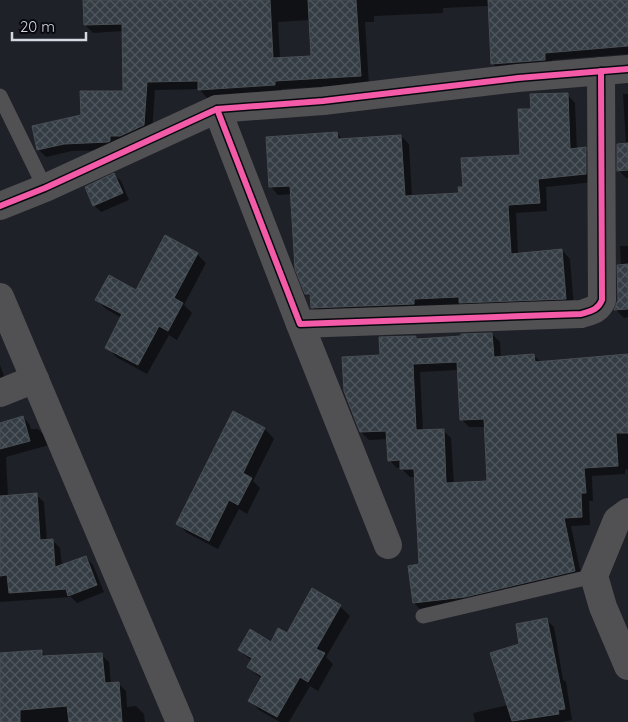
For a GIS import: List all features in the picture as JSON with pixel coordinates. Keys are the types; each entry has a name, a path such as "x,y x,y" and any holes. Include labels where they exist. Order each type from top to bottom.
{"street":[{"path":"0,206 45,188 217,109 323,101 518,78 628,69"},
{"path":"300,324 581,314 594,311 600,306 602,300 601,71"},
{"path":"217,109 388,545"},
{"path":"0,297 180,722"},
{"path":"0,392 35,379"},
{"path":"628,512 617,520 594,576 603,607 628,666"}],"lane":[{"path":"0,96 45,188"},
{"path":"423,616 594,576"}],"building":[{"path":"83,0 270,0 273,58 311,56 308,0 356,0 361,76 275,81 275,85 198,90 198,81 147,82 144,125 120,136 110,136 110,141 108,142 64,144 37,150 32,126 81,115 80,91 123,91 122,24 84,25"},
{"path":"488,0 628,0 628,46 545,53 545,60 491,64"},
{"path":"568,93 570,149 586,147 586,174 538,179 540,203 508,205 511,254 562,249 566,299 459,303 459,297 414,299 414,304 311,308 310,294 305,294 295,269 290,186 269,187 266,137 337,132 338,139 401,135 405,196 459,193 458,187 463,187 461,158 520,155 518,109 531,109 530,94"},
{"path":"628,143 628,170 617,171 617,144"},
{"path":"114,173 123,193 93,206 85,187"},
{"path":"165,235 198,253 174,298 183,303 168,331 159,326 138,365 105,348 122,314 95,300 109,275 136,290"},
{"path":"628,264 628,309 614,310 618,300 617,265"},
{"path":"492,333 494,357 534,354 535,362 628,354 628,433 616,433 618,466 584,468 586,493 581,493 582,517 564,518 575,571 465,597 413,603 408,566 419,564 414,469 400,469 400,460 388,461 386,431 360,432 344,391 342,357 380,355 379,337 416,336 416,339 461,336 461,334","holes":["457,362 460,420 484,419 487,481 446,483 444,429 416,430 413,364"]},
{"path":"233,411 265,428 243,473 252,478 238,505 229,500 209,541 176,524"},
{"path":"23,416 30,441 0,449 0,423"},
{"path":"37,493 40,540 53,539 55,567 86,556 97,585 68,596 66,589 9,593 7,575 0,576 0,496"},
{"path":"312,588 341,605 316,649 325,653 308,682 300,677 277,717 248,701 262,676 247,667 252,658 238,650 250,629 271,642 278,628 287,633"},
{"path":"547,618 565,709 558,710 559,714 512,721 490,653 519,644 516,624"},
{"path":"42,650 42,656 102,653 105,683 119,682 122,722 69,722 67,706 20,710 20,722 0,722 0,653"}],"cycle path":[{"path":"0,206 45,188 217,109 323,101 518,78 628,69"},
{"path":"217,109 300,324 581,314 596,308 602,300 601,71"}]}
